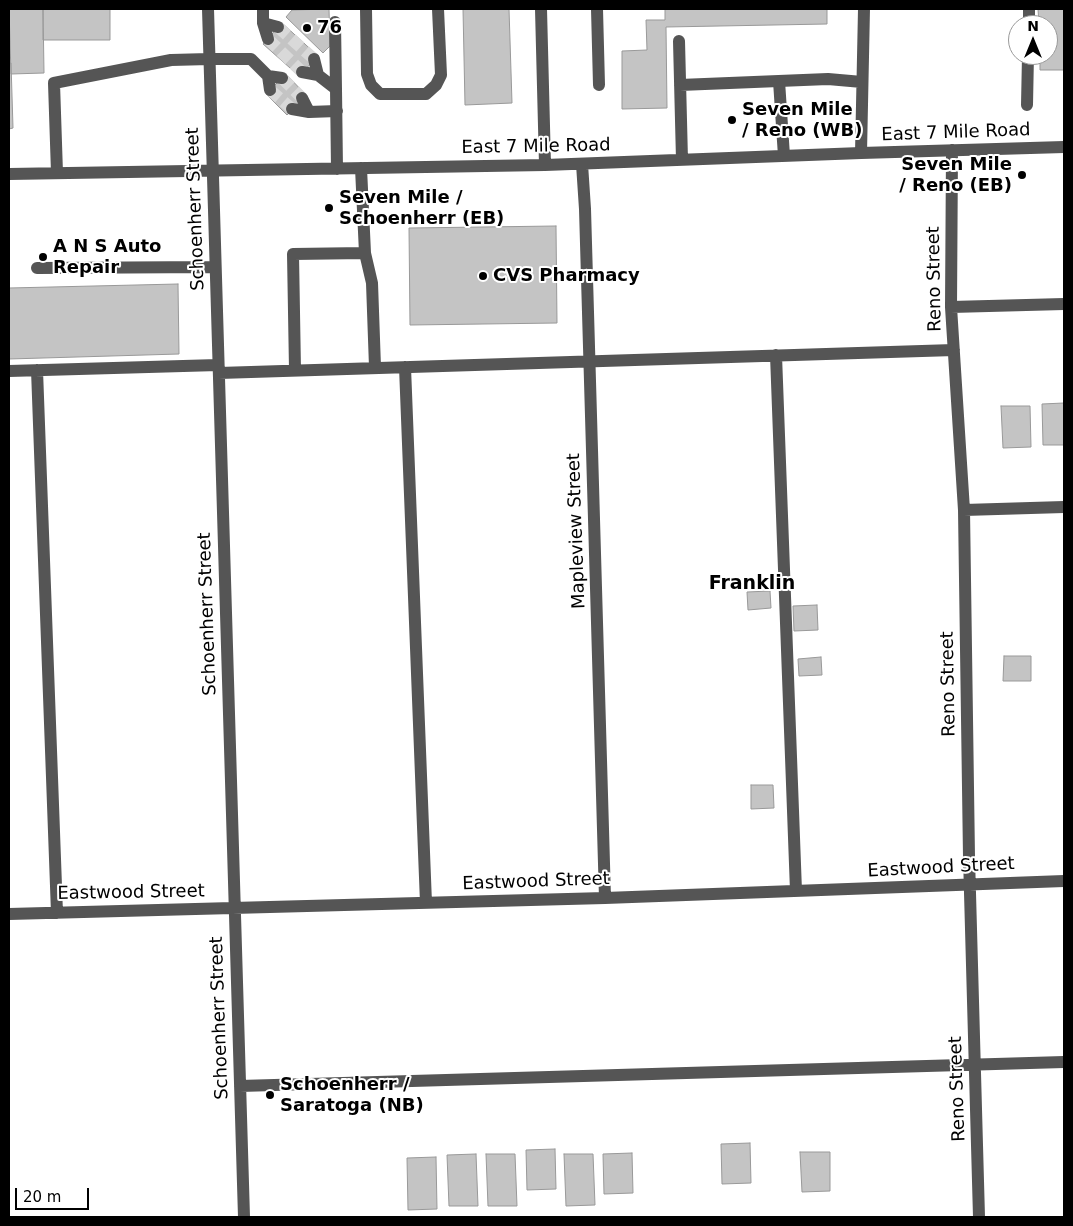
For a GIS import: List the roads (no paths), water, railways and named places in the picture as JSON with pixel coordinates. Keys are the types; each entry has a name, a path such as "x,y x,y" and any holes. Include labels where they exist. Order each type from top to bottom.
{"street":[{"name":"Schoenherr Street","path":"208,9 244,1217"},
{"path":"264,9 263,23 268,39"},
{"path":"366,9 367,74 370,85 380,94 426,94 436,85 441,75 438,9"},
{"path":"541,9 545,165"},
{"path":"598,9 599,85"},
{"path":"860,153 864,9"},
{"path":"335,22 337,169"},
{"path":"263,23 278,27"},
{"path":"679,41 682,160"},
{"path":"57,173 54,83 171,60 251,59 268,76 270,90"},
{"path":"314,59 318,75"},
{"path":"1027,105 1028,65"},
{"path":"302,72 318,75 336,90"},
{"path":"268,76 282,78"},
{"path":"680,85 828,79 862,82"},
{"path":"779,81 784,156"},
{"path":"302,98 308,112"},
{"path":"292,109 308,112 337,111"},
{"name":"East 7 Mile Road","path":"9,174 545,165 1064,147"},
{"name":"Reno Street","path":"952,150 951,307 964,510 970,885 979,1217"},
{"name":"Mapleview Street","path":"582,164 590,361 605,898"},
{"path":"361,168 365,253 372,283 375,367"},
{"path":"295,370 293,254 365,253"},
{"path":"37,268 215,267"},
{"path":"951,307 1064,304"},
{"path":"9,371 295,370 954,350"},
{"path":"776,355 796,891"},
{"path":"405,367 426,903"},
{"path":"37,370 57,913"},
{"path":"964,510 1064,507"},
{"name":"Eastwood Street","path":"9,914 605,898 1064,881"},
{"path":"240,1086 1064,1062"}],"tunnel":[{"path":"278,27 314,59"},
{"path":"268,39 302,72"},
{"path":"282,78 302,98"},
{"path":"270,90 292,109"}],"place":[{"name":"76","path":"307,28"},
{"name":"Seven Mile / Reno (WB)","path":"732,120"},
{"name":"Seven Mile / Reno (EB)","path":"1022,175"},
{"name":"Seven Mile / Schoenherr (EB)","path":"329,208"},
{"name":"A N S Auto Repair","path":"43,257"},
{"name":"CVS Pharmacy","path":"483,276"},
{"name":"Schoenherr / Saratoga (NB)","path":"270,1095"}],"district":[{"name":"Franklin","path":"752,584"}]}
